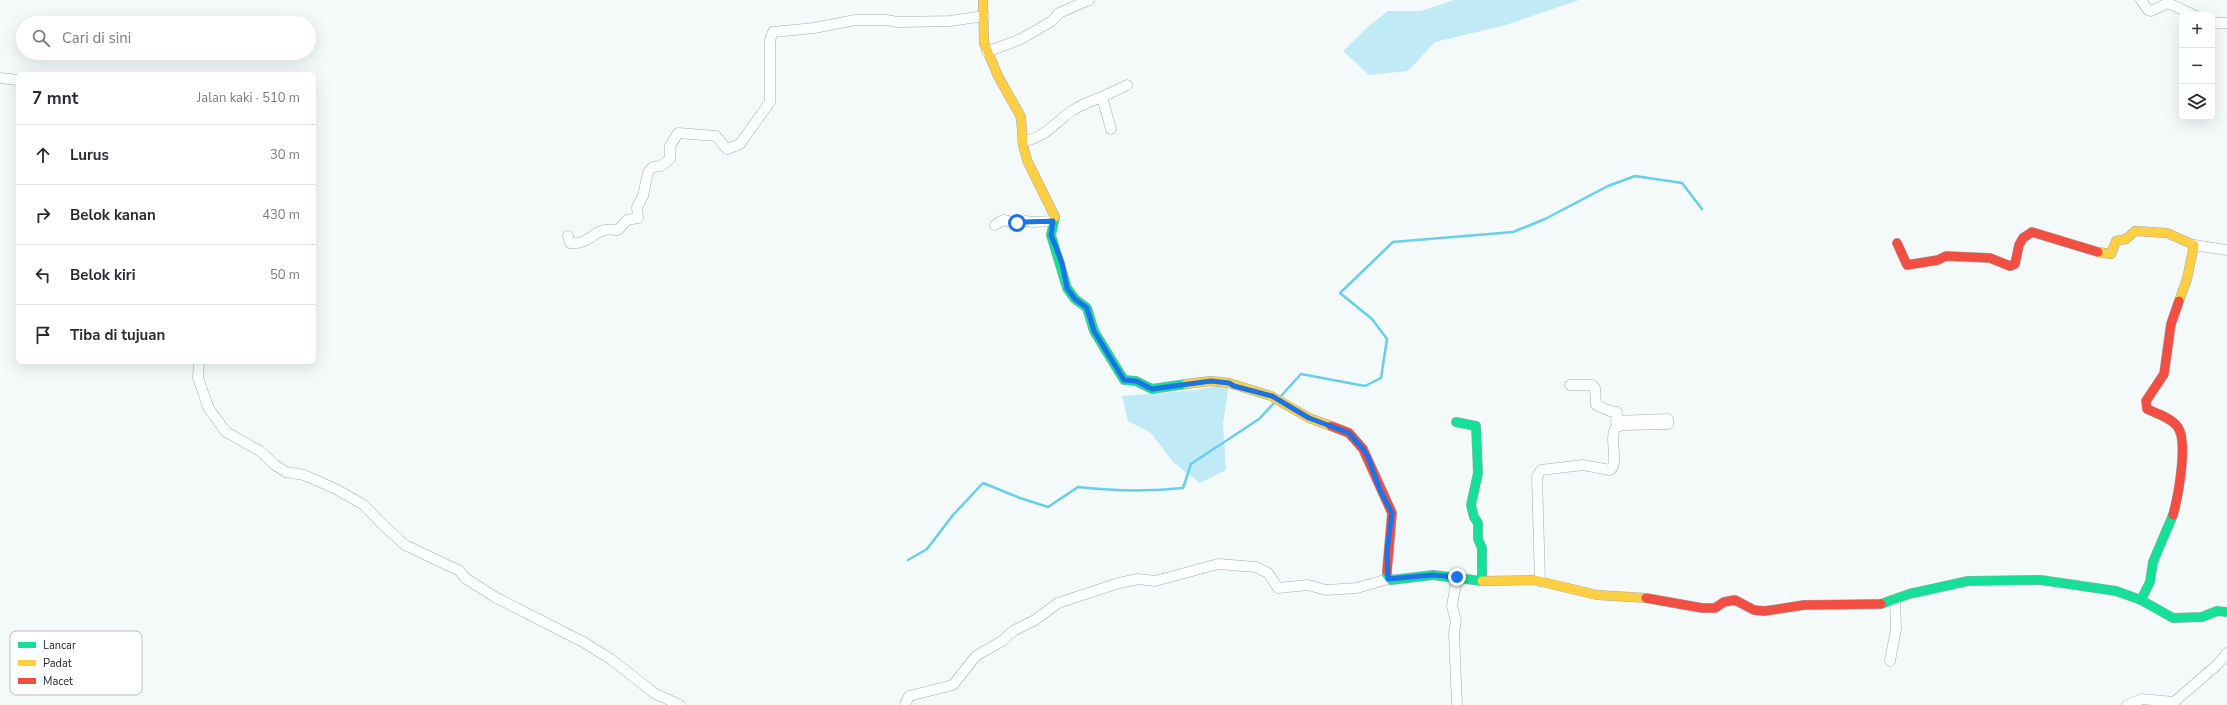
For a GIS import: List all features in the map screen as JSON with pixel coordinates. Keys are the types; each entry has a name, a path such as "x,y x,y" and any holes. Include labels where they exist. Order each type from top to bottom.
{"street":[{"path":"983,0 983,36 987,52 1021,117 1023,141 1027,160 1055,215 1051,235 1062,263 1067,288 1075,299 1087,308 1094,331 1124,380 1136,381 1152,389 1196,382 1229,383 1234,386 1272,396 1309,418 1349,433 1368,457 1380,490 1392,513 1387,552 1388,579"},
{"path":"987,52 1021,39 1052,21 1059,13 1090,0"},
{"path":"2141,0 2148,10 2168,3 2188,12"},
{"path":"568,236 570,242 578,243 590,240 604,230 618,230 627,220 638,218 637,207 644,196 648,172 653,167 661,166 670,159 670,146 678,133 716,136 727,149 740,144 770,102 770,40 773,32 814,28 855,20 886,20 898,22 950,21 984,16"},
{"path":"2215,23 2227,23"},
{"path":"0,78 16,80"},
{"path":"1023,141 1043,135 1073,110 1127,85"},
{"path":"1102,97 1111,129"},
{"path":"995,225 1002,220 1017,223 1026,220 1034,222 1053,221"},
{"path":"1897,243 1901,249 1903,262 1907,265 1938,260 1946,256 1990,258 2010,266 2015,264 2017,244 2032,232 2108,255 2111,254 2116,241 2126,239 2135,231 2167,233 2194,245 2227,250"},
{"path":"2142,600 2150,582 2153,562 2174,510 2179,491 2182,452 2180,430 2176,424 2147,409 2146,400 2164,374 2171,324 2187,279 2194,245"},
{"path":"199,364 198,378 209,409 226,432 260,451 275,465 286,472 304,475 364,505 405,545 460,571 464,578 495,597 585,643 612,660 654,693 680,705"},
{"path":"1540,581 1537,477 1541,470 1584,464 1610,470 1614,464 1613,435 1616,427 1624,425 1668,424 1668,419 1616,421 1617,412 1610,411 1596,405 1595,388 1592,385 1570,385"},
{"path":"1456,422 1476,426 1478,475 1473,490 1471,510 1473,518 1478,523 1478,539 1482,548 1482,581"},
{"path":"905,705 909,696 953,685 976,656 1002,641 1012,631 1035,620 1058,603 1119,583 1138,579 1155,580 1218,564 1256,567 1268,573 1278,588 1308,585 1326,590 1357,588 1388,579 1433,575 1482,581 1540,581 1575,591 1597,595 1637,596 1702,608 1715,608 1730,600 1741,602 1754,610 1765,611 1804,605 1875,606 1909,594 1968,581 2041,580 2116,591 2142,600 2173,618 2202,617 2218,612 2227,612"},
{"path":"1457,577 1452,606 1456,622 1454,632 1457,705"},
{"path":"1890,661 1896,628 1895,599"},
{"path":"2127,705 2142,699 2174,702 2217,665 2227,653"}],"shaded area":[{"path":"1454,0 1579,0 1506,25 1435,42 1408,71 1369,75 1343,51 1370,25 1388,11 1421,11"},
{"path":"1229,383 1223,424 1226,470 1200,483 1173,462 1151,433 1128,421 1122,396 1198,390"}],"waterway":[{"path":"1281,396 1301,374 1365,386 1381,378 1387,339 1372,319 1340,293 1393,242 1513,232 1545,219 1608,186 1635,176 1682,183 1702,209"},
{"path":"908,560 927,549 953,515 983,483 1020,498 1048,507 1078,487 1130,490 1183,488 1191,464 1259,419 1275,402"}],"traffic: fast":[{"path":"1055,217 1051,235 1067,288 1075,299 1087,308 1094,331 1124,380 1136,381 1152,389 1186,384"},
{"path":"1387,571 1387,575 1391,580 1433,575 1482,581 1482,548 1478,539 1478,523 1474,517 1471,505 1478,473 1476,426 1456,422"},
{"path":"2141,600 2150,582 2153,562 2173,515"},
{"path":"1881,604 1909,594 1968,581 2041,580 2116,591 2141,600 2173,618 2202,617 2217,611 2227,612"}],"traffic: slow":[{"path":"983,0 984,43 998,76 1021,117 1023,145 1027,160 1055,217"},
{"path":"2098,252 2111,254 2116,241 2126,239 2135,231 2167,233 2194,245 2187,279 2179,301"},
{"path":"1186,384 1211,381 1229,383 1271,396 1309,418 1331,426"},
{"path":"1482,581 1534,580 1597,595 1646,598"}],"traffic: jam":[{"path":"1897,243 1907,265 1938,260 1946,256 1990,258 2010,266 2015,264 2019,245 2023,238 2032,232 2098,252"},
{"path":"2173,515 2181,469 2182,443 2180,433 2174,423 2147,409 2146,401 2164,374 2171,324 2179,301"},
{"path":"1331,426 1349,433 1363,449 1392,513 1387,571"},
{"path":"1646,598 1702,608 1715,608 1724,602 1735,600 1754,610 1765,611 1804,605 1881,604"}],"route":[{"path":"1017,223 1021,223 1026,220 1034,222 1053,221 1051,235 1052,240 1062,263 1067,288 1075,299 1087,308 1094,331 1121,378 1124,380 1136,381 1150,389 1160,389 1196,382 1211,381 1229,383 1234,386 1272,396 1309,418 1349,433 1368,457 1380,490 1392,513 1387,552 1387,578 1391,580 1433,575 1457,577"}]}
